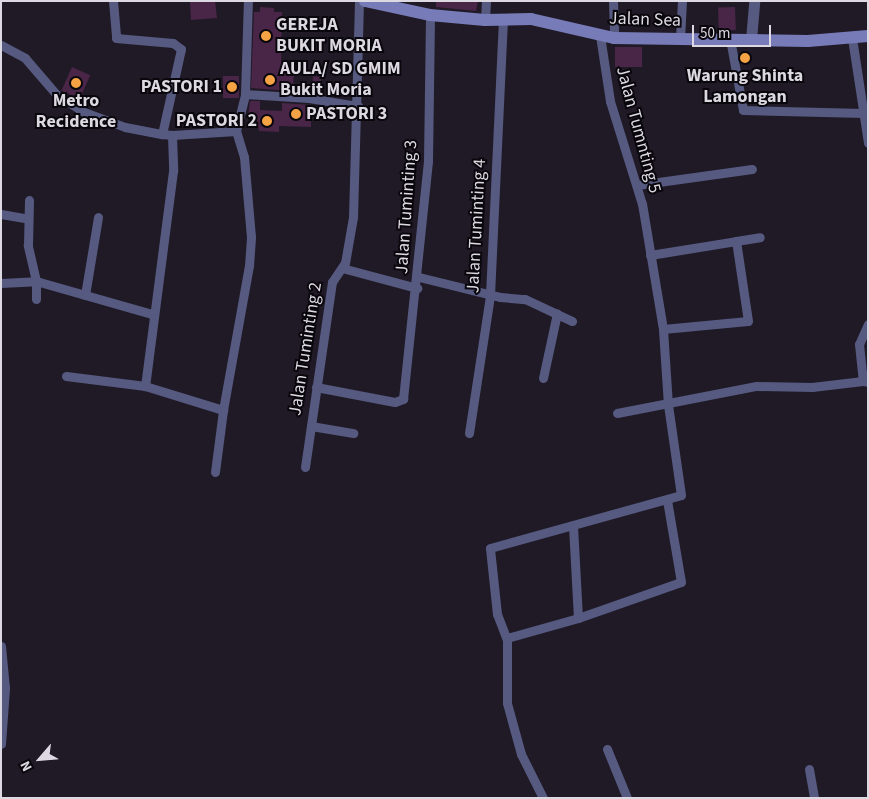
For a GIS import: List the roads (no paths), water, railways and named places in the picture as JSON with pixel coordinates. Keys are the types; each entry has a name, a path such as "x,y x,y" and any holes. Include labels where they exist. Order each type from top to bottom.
{"main road":[{"name":"Jalan Sea","path":"365,1 408,6 430,15 484,20 530,19 614,38 751,39 852,38 868,36"}],"street":[{"path":"114,1 116,38 173,43 181,49 167,134 171,186 152,314 145,386"},
{"path":"215,472 251,237 243,152 236,131 245,94 248,1"},
{"name":"Jalan Tuminting 2","path":"306,467 332,282 342,268 353,217 358,106 359,1"},
{"path":"484,20 486,1"},
{"path":"613,1 614,38"},
{"path":"680,39 682,1"},
{"path":"751,39 754,1"},
{"name":"Jalan Tuminting 3","path":"316,387 395,402 403,400 419,277 428,161 430,15"},
{"name":"Jalan Tuminting 4","path":"469,433 490,295 503,19"},
{"name":"Jalan Tumnting 5","path":"600,36 610,101 637,186 663,329 668,405 681,495 666,500"},
{"path":"852,38 868,142"},
{"path":"730,39 743,110 864,114"},
{"path":"1,45 25,58 46,84 68,103 102,120 167,134 236,131"},
{"path":"245,94 309,98 358,106"},
{"path":"637,186 752,169"},
{"path":"28,200 28,245 36,281 36,299"},
{"path":"1,214 28,219"},
{"path":"85,295 98,217"},
{"path":"650,255 760,237"},
{"path":"663,329 748,321 736,241"},
{"path":"342,268 417,288"},
{"path":"419,277 490,295 525,299 572,321"},
{"path":"1,283 36,281 152,314"},
{"path":"543,378 557,313"},
{"path":"617,413 668,405 756,386 812,387 866,382 859,344 868,324"},
{"path":"66,376 145,386 223,410"},
{"path":"311,426 353,432"},
{"path":"507,638 578,618 680,582 666,500 490,548 497,614 507,638 507,703 523,759 543,798"},
{"path":"574,525 578,618"},
{"path":"1,646 5,688 1,744"},
{"path":"607,749 627,798"},
{"path":"809,768 814,798"}],"place":[{"name":"GEREJA BUKIT MORIA","path":"266,36"},
{"name":"Warung Shinta Lamongan","path":"745,58"},
{"name":"AULA/ SD GMIM Bukit Moria","path":"270,80"},
{"name":"Metro Recidence","path":"76,83"},
{"name":"PASTORI 1","path":"232,87"},
{"name":"PASTORI 3","path":"296,114"},
{"name":"PASTORI 2","path":"267,121"}]}
